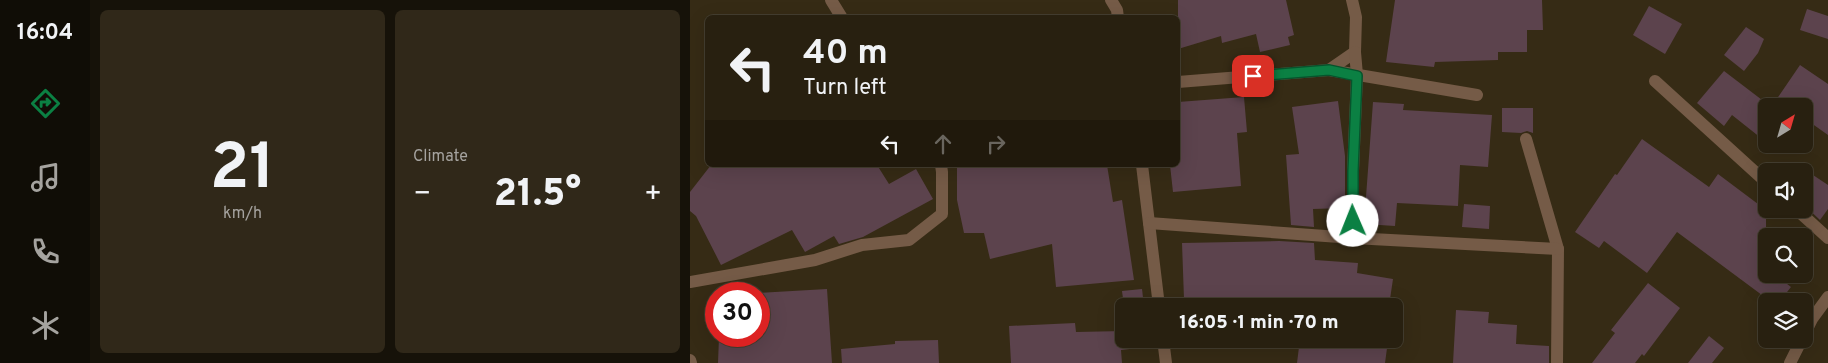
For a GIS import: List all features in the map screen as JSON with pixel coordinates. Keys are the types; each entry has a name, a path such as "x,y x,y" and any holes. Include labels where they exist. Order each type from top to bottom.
{"street":[{"path":"831,0 840,15"},
{"path":"1112,0 1118,15"},
{"path":"1352,0 1356,17 1355,52 1357,76 1353,171 1353,238"},
{"path":"1329,70 1355,52"},
{"path":"1180,82 1329,70 1478,96"},
{"path":"1655,81 1758,175"},
{"path":"1526,139 1558,249 1557,363"},
{"path":"690,282 815,260 862,245 909,240 942,214 941,167"},
{"path":"1142,167 1158,298"},
{"path":"1806,218 1828,238"},
{"path":"1150,223 1353,238 1558,249"},
{"path":"1813,317 1828,297"},
{"path":"1164,348 1166,363"},
{"path":"1790,363 1798,348"}],"building":[{"path":"1178,0 1286,0 1294,35 1288,37 1290,45 1260,52 1256,34 1222,43 1221,36 1180,48 1180,15 1178,15"},
{"path":"1395,0 1542,0 1543,30 1527,30 1527,52 1498,52 1498,60 1435,62 1434,67 1386,62"},
{"path":"1649,6 1682,24 1665,54 1633,35"},
{"path":"1807,9 1828,16 1828,39 1800,30"},
{"path":"1746,27 1764,39 1758,53 1744,71 1724,55"},
{"path":"1800,65 1828,84 1828,135 1813,124 1813,98 1777,98"},
{"path":"1724,71 1759,98 1758,136 1732,115 1724,126 1697,103"},
{"path":"1244,97 1247,132 1237,133 1241,186 1173,192 1170,167 1180,167 1180,102"},
{"path":"1338,101 1345,156 1345,208 1313,209 1314,227 1291,225 1286,155 1299,154 1292,107"},
{"path":"1373,102 1404,104 1403,110 1492,115 1488,167 1460,165 1458,206 1397,203 1395,226 1364,224"},
{"path":"1502,108 1533,108 1533,133 1527,131 1521,133 1502,132"},
{"path":"1642,139 1709,187 1718,174 1758,204 1758,218 1766,218 1766,228 1758,228 1758,283 1786,283 1791,287 1786,293 1759,293 1677,232 1647,273 1604,241 1599,248 1575,232 1615,174 1617,175"},
{"path":"709,167 878,167 889,184 916,169 933,199 863,237 839,244 834,236 805,252 792,230 721,265 696,216 690,211 690,192"},
{"path":"957,167 1107,167 1113,202 1122,200 1134,280 1056,287 1052,244 990,259 984,233 964,233 957,200"},
{"path":"1813,175 1828,185 1828,209 1820,220 1813,213"},
{"path":"1464,204 1490,206 1489,229 1462,227"},
{"path":"1279,241 1314,243 1315,260 1358,263 1357,273 1393,279 1390,298 1184,298 1182,243"},
{"path":"1648,283 1680,308 1644,356 1642,354 1635,363 1592,363 1615,333 1611,330"},
{"path":"827,289 832,363 718,363 719,347 770,347 770,292"},
{"path":"1142,289 1143,298 1123,298 1122,291"},
{"path":"1456,310 1489,312 1488,323 1517,325 1516,344 1549,346 1549,363 1453,363"},
{"path":"1075,323 1076,332 1115,331 1115,348 1138,348 1121,350 1122,363 1011,363 1009,326"},
{"path":"1709,336 1724,348 1712,363 1688,363"},
{"path":"938,340 939,363 842,363 841,349 895,344 895,341"},
{"path":"1299,348 1387,348 1385,363 1297,363"}],"route":[{"path":"1253,76 1329,70 1357,76 1353,221"}]}
